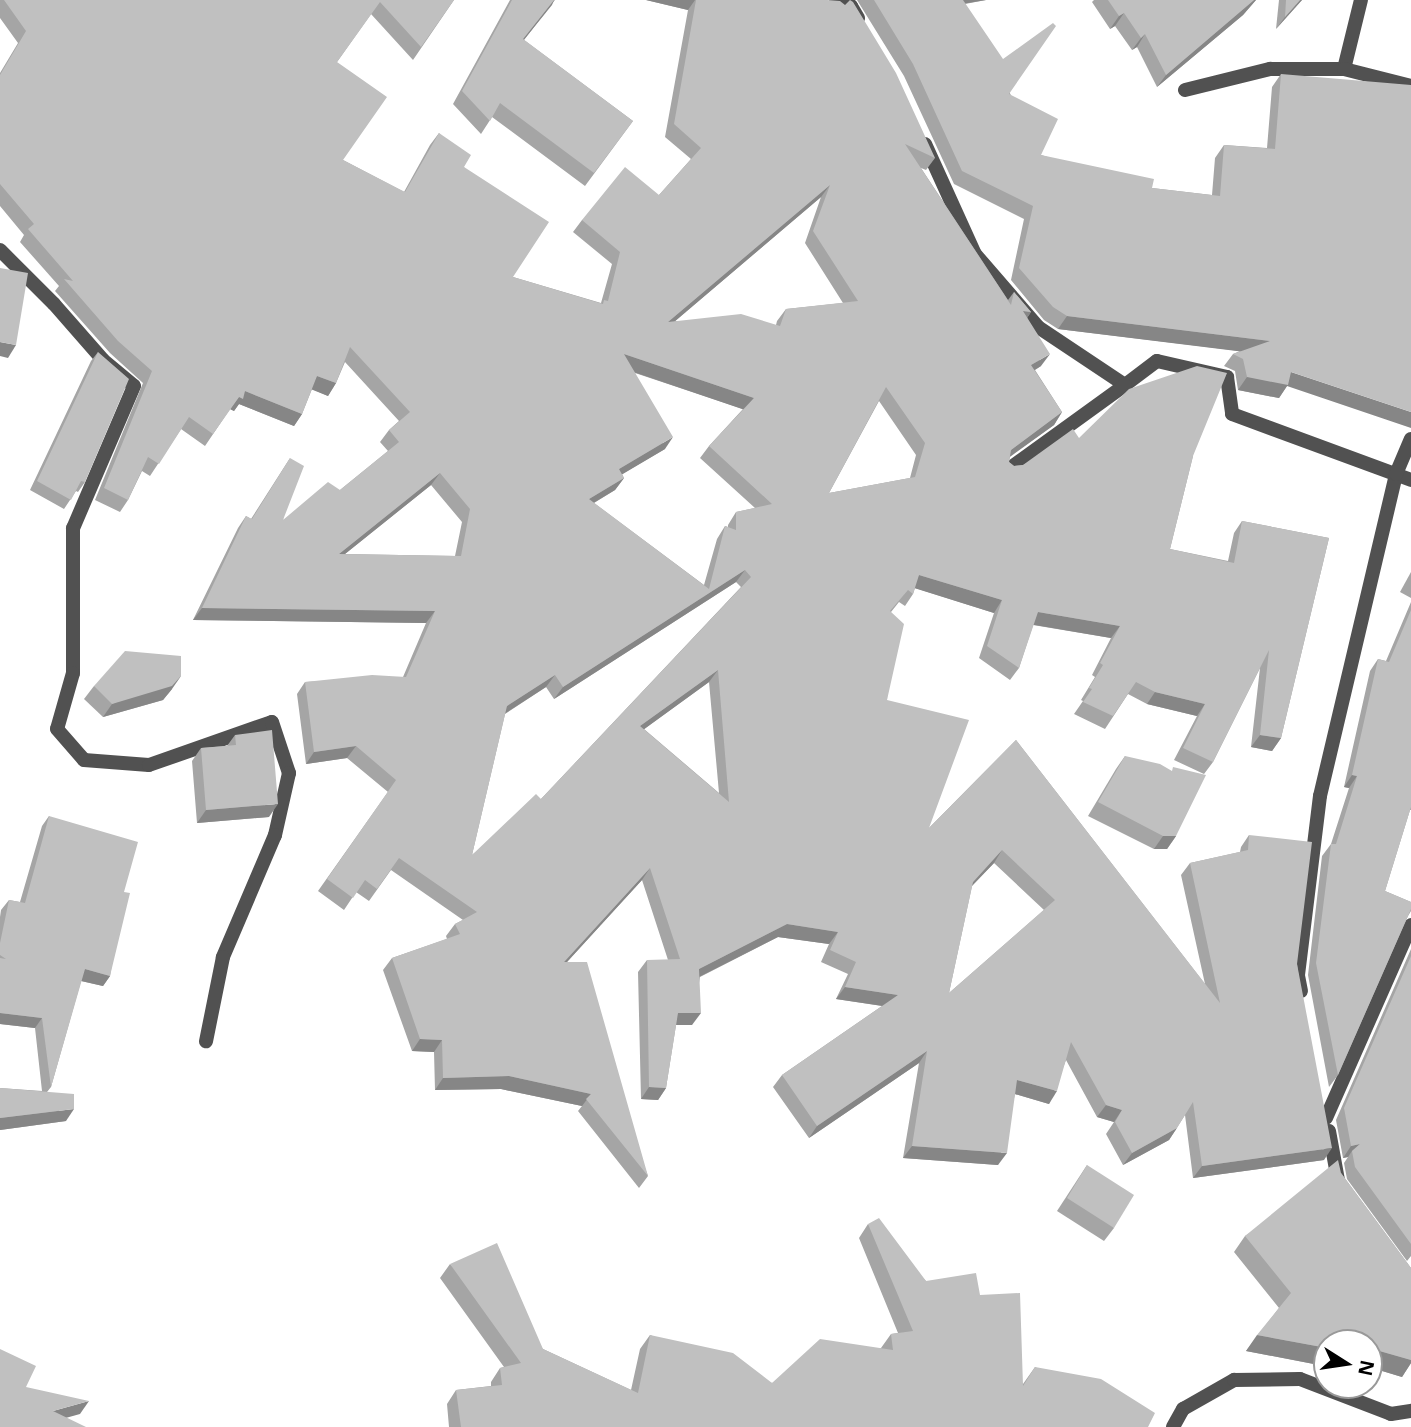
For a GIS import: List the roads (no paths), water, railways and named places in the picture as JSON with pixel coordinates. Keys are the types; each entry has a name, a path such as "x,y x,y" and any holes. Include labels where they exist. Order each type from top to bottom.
{"street":[{"path":"836,0 851,6 863,27"},
{"path":"1344,69 1356,2"},
{"path":"1185,90 1269,69 1344,69 1411,86"},
{"path":"918,130 975,254 1038,327 1125,385"},
{"path":"0,250 54,304 103,360 134,386 73,528 72,673 57,729 84,760 149,765 272,722 289,773 275,835 223,957 206,1041"},
{"path":"1009,469 1157,361 1227,377 1232,414 1411,480"},
{"path":"1303,1000 1298,975 1320,796 1396,474 1411,439"},
{"path":"1326,1118 1411,925"},
{"path":"1321,1091 1338,1183 1346,1194"},
{"path":"1173,1427 1183,1409 1234,1380 1300,1379 1391,1414 1411,1411"}]}
